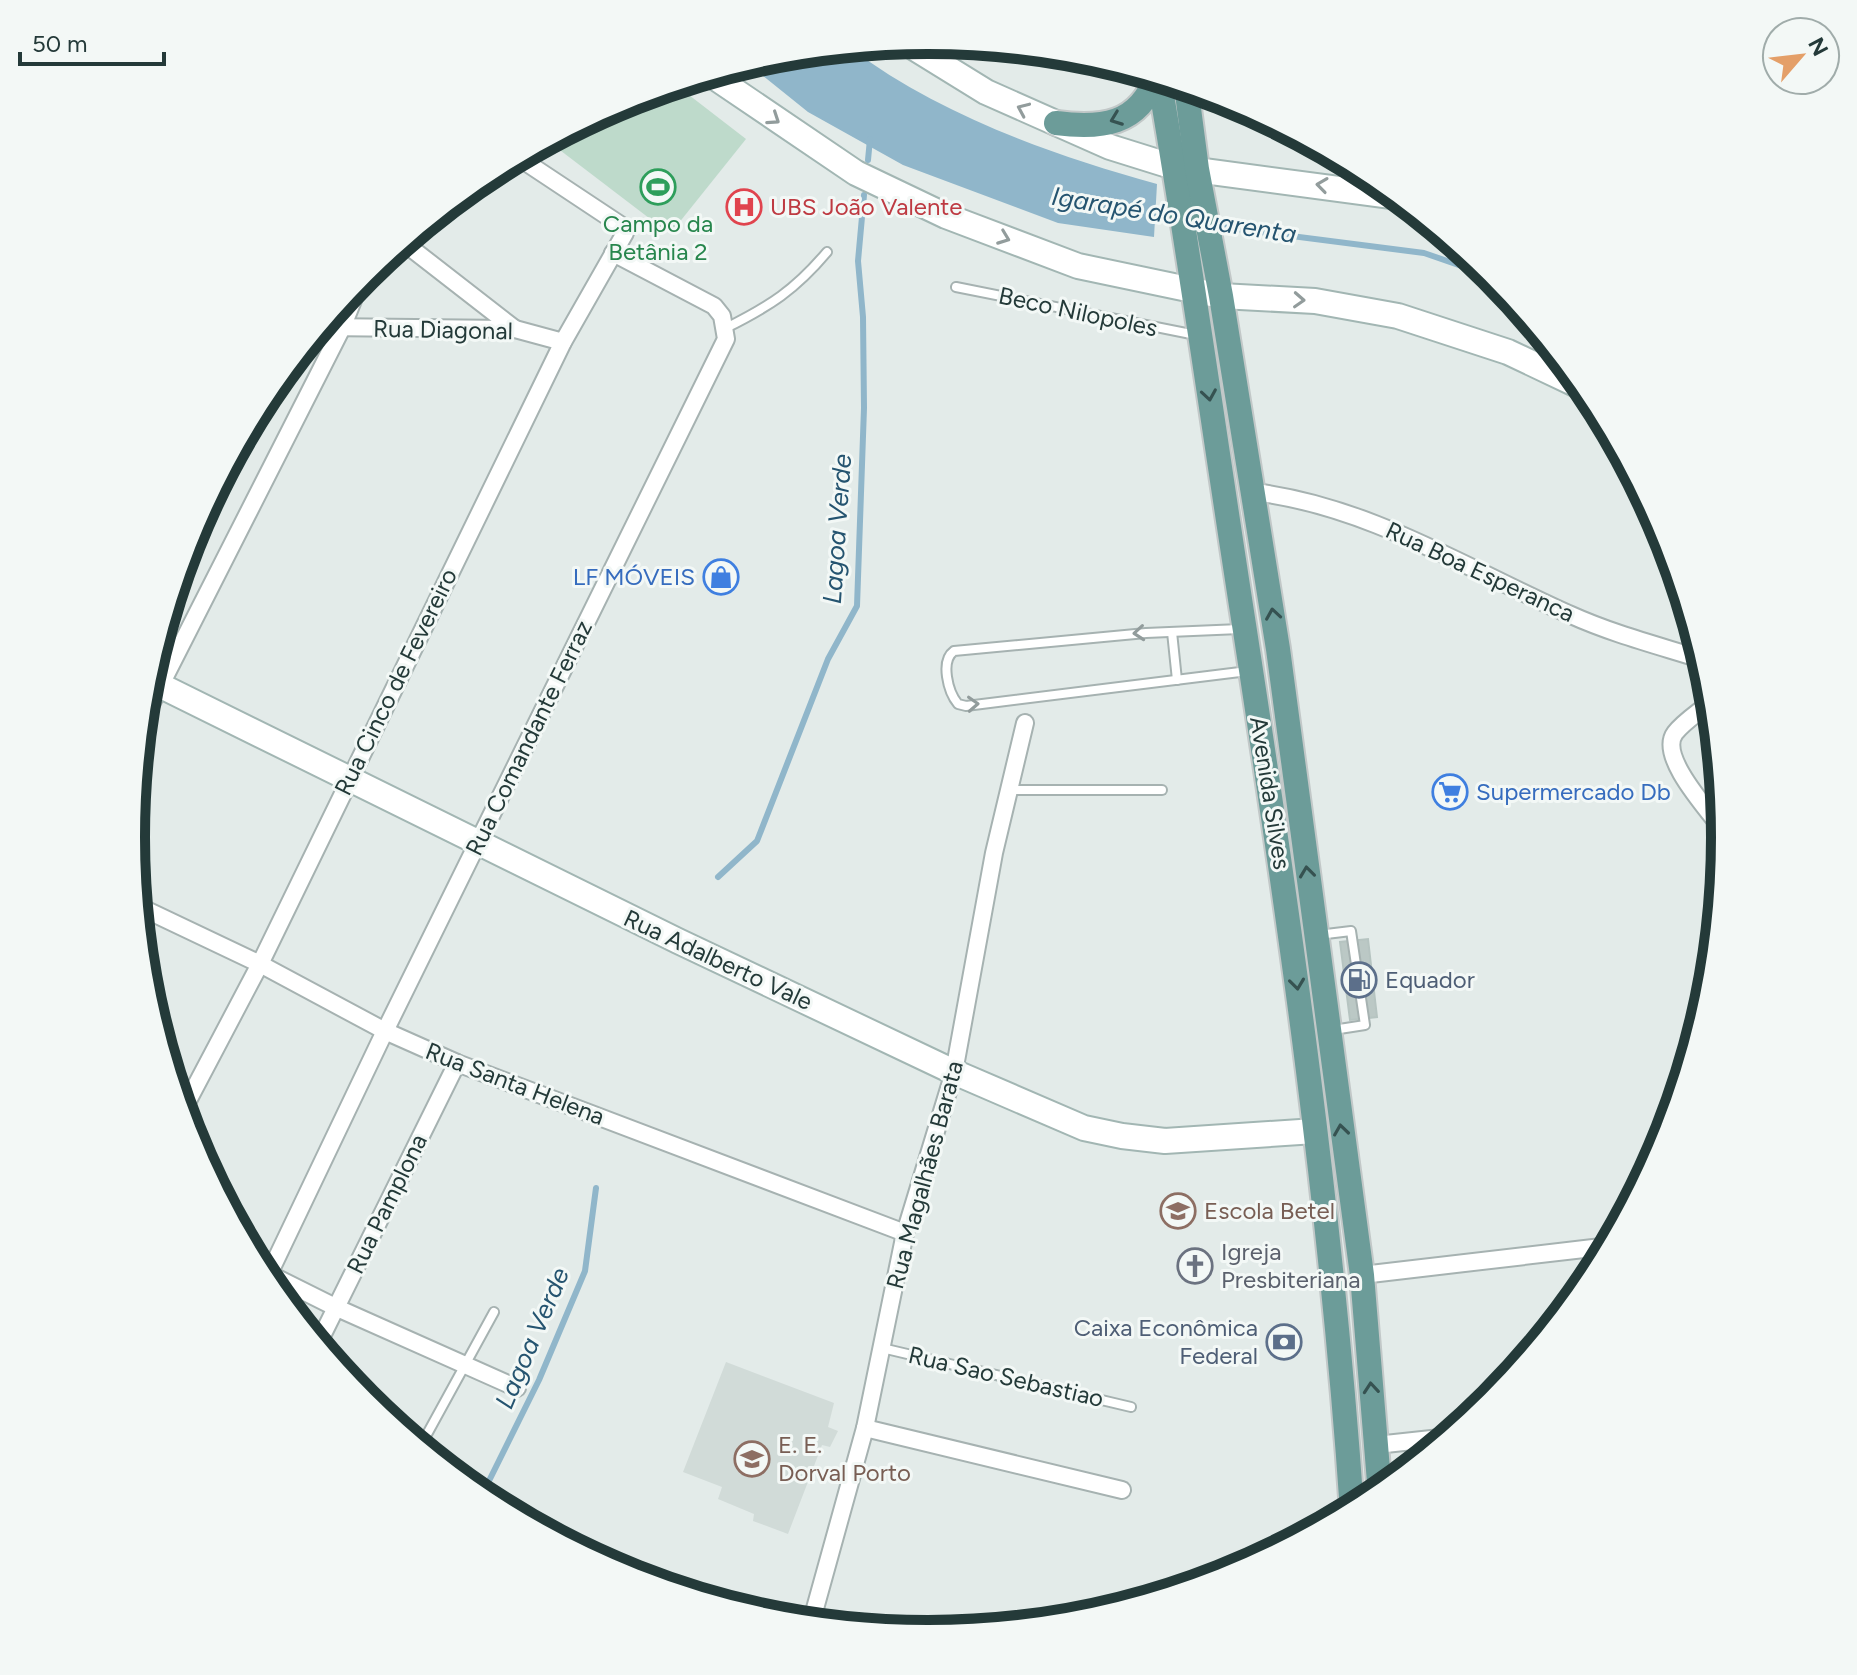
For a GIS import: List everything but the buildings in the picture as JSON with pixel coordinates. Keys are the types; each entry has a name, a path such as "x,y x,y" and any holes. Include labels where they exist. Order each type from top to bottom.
{"main road":[{"path":"1056,123 1082,126 1118,120 1136,109 1153,88"},
{"name":"Avenida Silves","path":"1162,90 1212,247 1254,492 1362,1275 1379,1478"},
{"name":"Avenida Silves","path":"1186,98 1187,250 1288,909 1334,1287 1351,1497"}],"street":[{"path":"925,54 986,92 1110,147 1187,174 1376,194"},
{"path":"722,82 856,173 946,216 1078,266 1221,296 1315,301 1398,316 1508,352 1562,378"},
{"path":"529,164 622,226 625,233 613,253 714,306 726,328"},
{"path":"411,249 515,329"},
{"name":"Rua Cinco de Fevereiro","path":"190,1097 260,964 563,342 613,253"},
{"path":"166,659 349,310"},
{"name":"Rua Diagonal","path":"334,328 515,329 563,342"},
{"name":"Rua Comandante Ferraz","path":"269,1260 726,339 726,328"},
{"name":"Rua Boa Esperanca","path":"1254,492 1330,506 1395,530 1575,617 1690,655"},
{"name":"Rua Adalberto Vale","path":"160,685 477,844 954,1072 1084,1128 1165,1141 1315,1131"},
{"path":"1701,710 1675,733 1670,743 1679,772 1711,814"},
{"name":"Rua Magalhães Barata","path":"814,1612 865,1428 905,1233 954,1072 994,853 1025,723"},
{"name":"Rua Santa Helena","path":"149,911 260,964 385,1031 457,1063 905,1233"},
{"name":"Rua Pamplona","path":"323,1334 457,1063"},
{"path":"1362,1275 1596,1248"},
{"path":"282,1280 517,1388"},
{"path":"865,1428 1122,1490"},
{"path":"1376,1445 1430,1439"}],"lane":[{"path":"726,328 769,307 793,288 827,252"},
{"name":"Beco Nilopoles","path":"956,287 1201,336"},
{"path":"1245,629 1172,632 954,651 948,655 946,662 951,696 958,704 966,706 1251,671"},
{"path":"1172,632 1177,680"},
{"path":"1009,790 1162,790"},
{"path":"1315,936 1351,931 1365,1025 1328,1031"},
{"path":"425,1437 494,1312"},
{"name":"Rua Sao Sebastiao","path":"881,1348 1131,1407"}],"shaded area":[{"name":"E. E. Dorval Porto","path":"726,1362 834,1403 828,1427 838,1431 830,1447 822,1445 788,1534 753,1521 754,1514 718,1499 722,1487 683,1472"}],"green space":[{"name":"Campo da Betânia 2","path":"686,93 746,139 670,234 557,148 629,114"}],"water":[{"path":"864,57 921,93 997,130 1076,160 1157,184 1154,237 1058,223 903,165 808,112 759,73"}],"waterway":[{"name":"Lagoa Verde","path":"868,160 870,139"},
{"name":"Lagoa Verde","path":"718,877 757,841 828,659 857,606 864,408 863,317 858,261 864,195"},
{"name":"Igarapé do Quarenta","path":"1150,216 1175,220"},
{"name":"Igarapé do Quarenta","path":"1213,226 1424,253 1466,268"},
{"name":"Lagoa Verde","path":"487,1485 539,1380 585,1271 596,1188"}],"place":[{"name":"Campo da Betânia 2","path":"658,187"},
{"name":"UBS João Valente","path":"744,207"},
{"name":"LF MÓVEIS","path":"721,577"},
{"name":"Supermercado Db","path":"1450,792"},
{"name":"Equador","path":"1359,980"},
{"name":"Escola Betel","path":"1178,1211"},
{"name":"Igreja Presbiteriana","path":"1195,1266"},
{"name":"Caixa Econômica Federal","path":"1284,1342"},
{"name":"E. E. Dorval Porto","path":"752,1459"}]}
